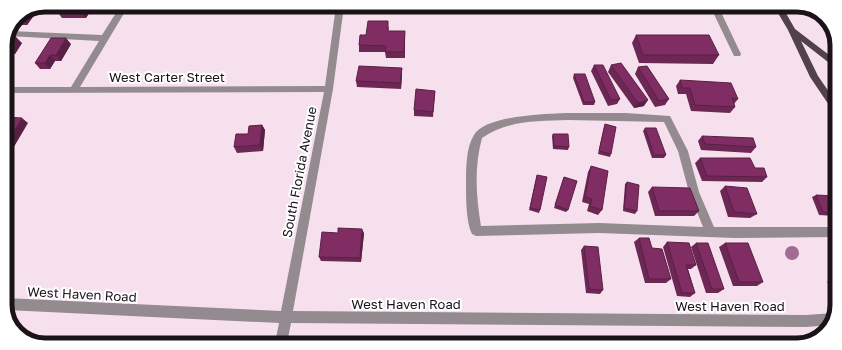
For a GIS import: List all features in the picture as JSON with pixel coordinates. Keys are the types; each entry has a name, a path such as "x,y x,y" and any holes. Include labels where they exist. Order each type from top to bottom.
{"main road":[{"path":"781,12 792,30 814,77 830,101"},
{"path":"792,30 830,59"}],"street":[{"path":"73,90 121,12"},
{"name":"South Florida Avenue","path":"282,338 328,89 339,12"},
{"path":"717,12 737,54"},
{"path":"13,34 105,38"},
{"name":"West Carter Street","path":"12,90 328,89"},
{"path":"711,232 694,192 683,151 667,120 594,116 530,118 496,124 478,135 473,153 471,192 476,231 599,228 711,232 830,232"},
{"name":"West Haven Road","path":"12,304 285,317 806,321 826,323"},
{"name":"West Haven Road","path":"806,321 827,319"}],"building":[{"path":"368,21 388,21 388,31 405,31 404,52 385,52 386,46 359,45 360,35 366,35"},
{"path":"636,35 709,35 719,55 643,55"},
{"path":"13,37 16,37 12,43"},
{"path":"51,38 66,38 56,55 50,55 45,63 35,63"},
{"path":"621,63 648,100 638,103 611,65"},
{"path":"594,65 603,65 620,99 611,100"},
{"path":"359,66 402,68 400,83 356,81"},
{"path":"647,66 669,99 659,101 638,67"},
{"path":"574,74 585,74 595,102 584,102"},
{"path":"680,80 731,83 738,99 732,98 735,107 695,105 690,88 682,88"},
{"path":"416,89 435,91 433,112 414,110"},
{"path":"12,117 22,118 12,134"},
{"path":"605,124 616,127 611,154 599,151"},
{"path":"262,125 260,145 234,147 236,134 248,134 249,126"},
{"path":"645,128 656,128 666,155 654,155"},
{"path":"553,134 568,134 569,147 554,146"},
{"path":"702,136 753,138 756,147 705,144"},
{"path":"700,158 750,158 755,168 764,168 767,177 707,176"},
{"path":"591,166 608,171 602,210 590,206 592,199 585,197"},
{"path":"537,175 547,177 540,210 530,208"},
{"path":"564,177 577,181 568,210 555,205"},
{"path":"627,182 639,185 637,211 624,208"},
{"path":"725,186 747,188 757,214 734,212"},
{"path":"652,187 690,188 699,211 659,211"},
{"path":"816,195 830,196 830,213 823,212"},
{"path":"338,228 362,229 360,258 319,257 322,232 338,233"},
{"path":"639,238 649,238 652,248 662,249 671,279 649,279"},
{"path":"667,242 689,243 696,265 686,265 695,293 682,293"},
{"path":"696,243 708,243 724,289 712,289"},
{"path":"725,243 748,243 763,282 739,282"},
{"path":"584,246 598,247 603,290 589,289"}]}
